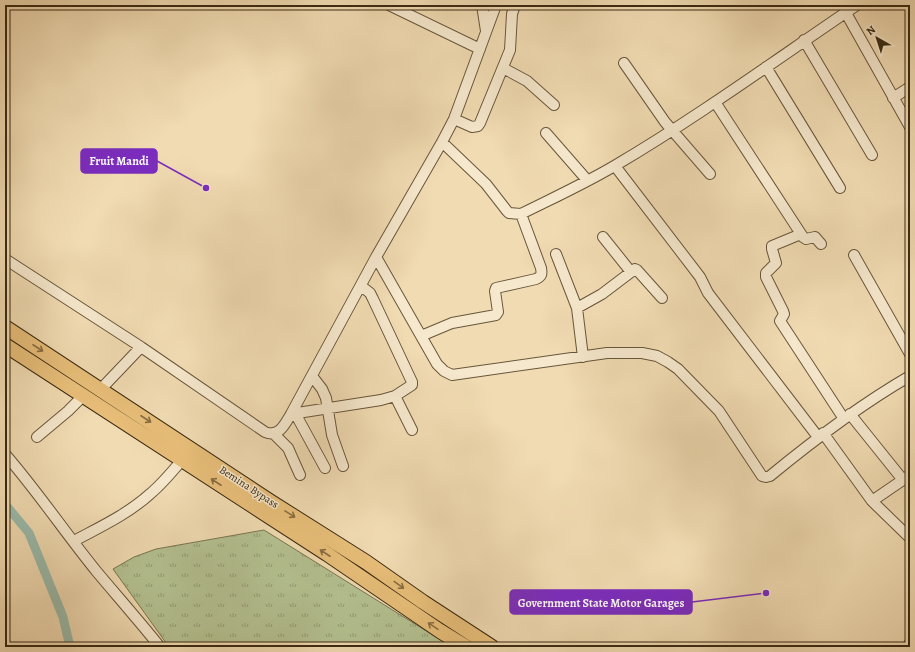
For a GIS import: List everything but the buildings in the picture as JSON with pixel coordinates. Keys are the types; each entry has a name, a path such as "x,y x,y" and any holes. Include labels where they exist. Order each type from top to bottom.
{"highway":[{"name":"Bemina Bypass","path":"5,327 271,502 366,562 423,602 492,647"},
{"name":"Bemina Bypass","path":"5,345 327,554 440,632 466,647"}],"street":[{"path":"389,5 480,49"},
{"path":"482,5 486,33"},
{"path":"5,260 141,347 265,432 274,434 279,432 293,413 376,257 454,119 496,5"},
{"path":"454,119 472,127 478,126 484,116 510,50 512,14 515,5"},
{"path":"442,142 486,184 506,211 522,214 615,166 716,102 804,40 857,5"},
{"path":"846,13 910,127"},
{"path":"804,40 872,155"},
{"path":"624,63 672,130 710,174"},
{"path":"766,67 840,188"},
{"path":"503,68 527,80 554,105"},
{"path":"893,98 910,87"},
{"path":"716,102 804,239 815,237 821,244"},
{"path":"546,133 586,180"},
{"path":"615,166 700,277 708,294 872,501 910,538"},
{"path":"421,336 452,323 496,315 498,312 495,291 496,288 540,277 542,274 541,268 522,214"},
{"path":"801,234 772,246 776,263 766,273 766,277 784,314 780,321 847,416 906,477 872,501"},
{"path":"603,237 631,272"},
{"path":"556,254 577,308 583,357"},
{"path":"854,255 910,354"},
{"path":"376,257 437,364 444,371 452,375 608,353 642,353 657,356 668,362 691,382 719,411 764,477 770,476 820,435 847,416 910,376"},
{"path":"577,308 602,294 635,269 662,298"},
{"path":"293,413 361,404 395,396 412,385 412,382 370,293 361,286"},
{"path":"101,389 141,347"},
{"path":"312,376 322,389 328,408 332,435 343,466"},
{"path":"37,437 84,396"},
{"path":"395,396 412,430"},
{"path":"293,413 325,468"},
{"path":"274,434 288,448 300,475"},
{"path":"5,454 97,572 160,647"},
{"path":"74,541 121,515 150,495 182,460"},
{"path":"907,647 910,643"}],"green space":[{"path":"264,530 452,647 169,647 113,569 134,557 156,549"}],"waterway":[{"path":"5,504 29,533 63,617 70,647"}],"place":[{"name":"Fruit Mandi","path":"206,188"},
{"name":"Government State Motor Garages","path":"766,593"}]}
